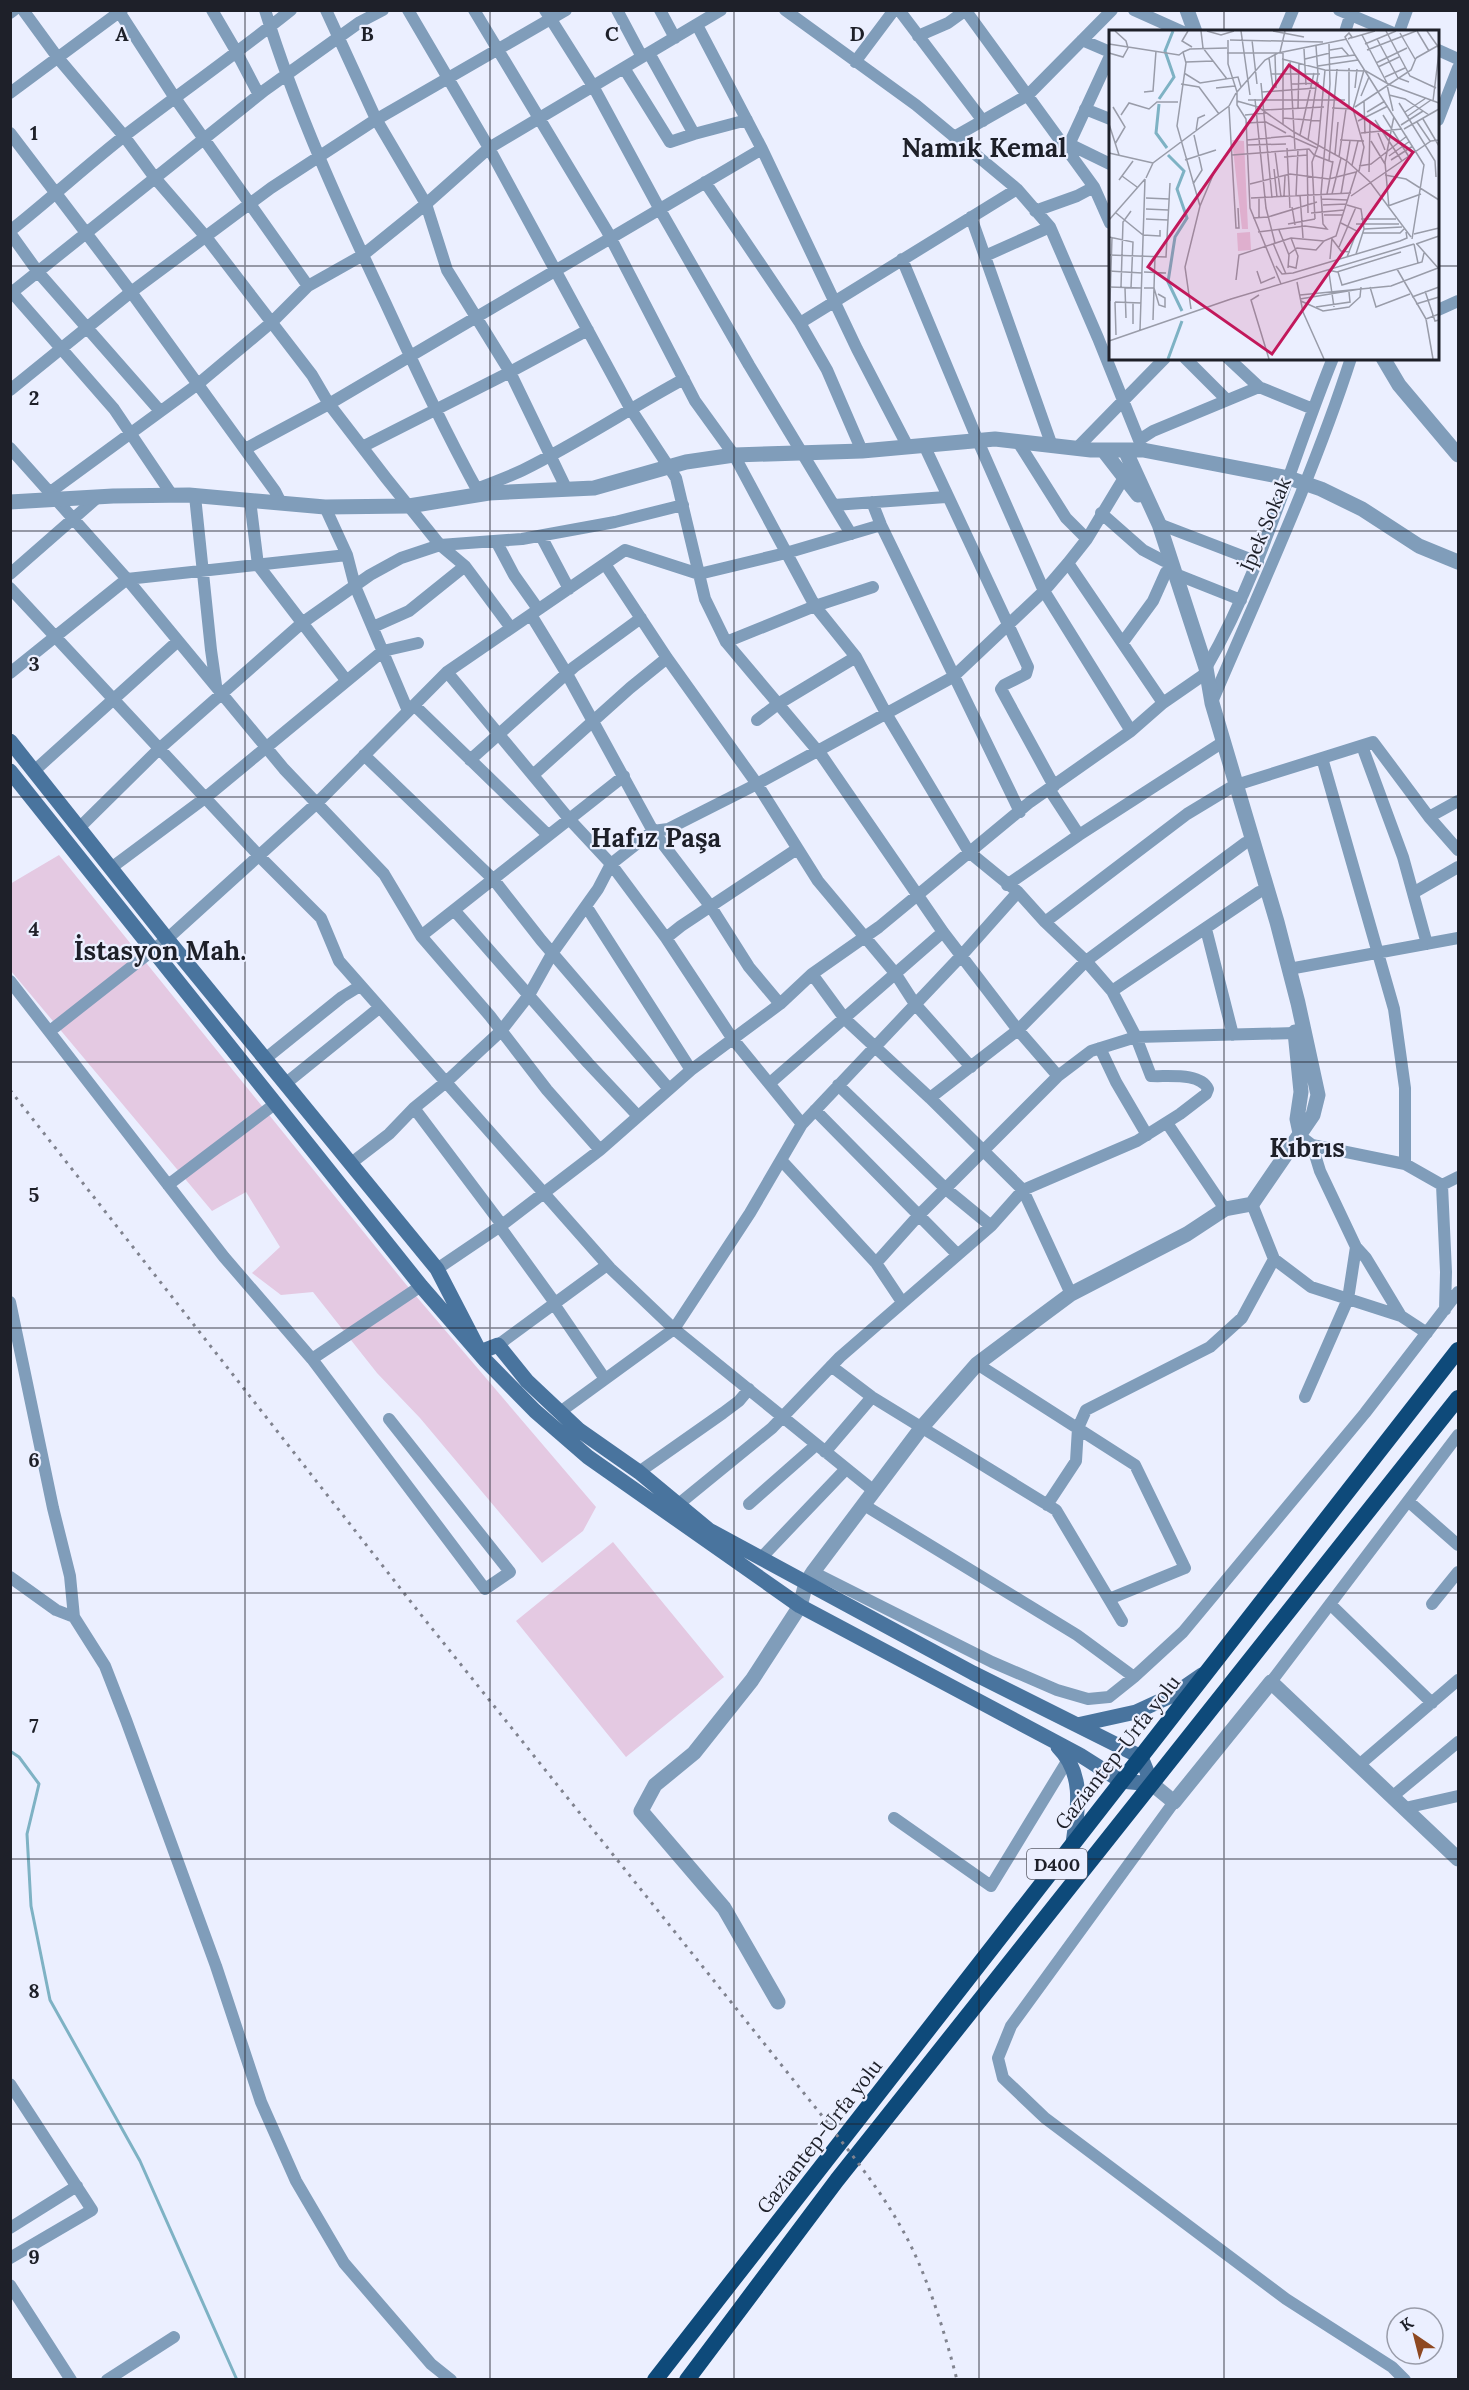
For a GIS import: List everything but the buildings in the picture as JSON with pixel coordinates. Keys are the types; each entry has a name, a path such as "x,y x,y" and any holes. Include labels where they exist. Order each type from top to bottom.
{"highway":[{"name":"Gaziantep-Urfa yolu","path":"656,2379 1458,1350"},
{"name":"D400","path":"687,2379 837,2180 1456,1407"}],"main road":[{"path":"10,741 167,939 437,1269 480,1352 498,1345 527,1381 579,1430 680,1503 709,1530 761,1558 810,1578 973,1673 1141,1756 1152,1784 1121,1781 1052,1740 800,1606 588,1457 535,1411 494,1370 421,1286 12,775"},
{"path":"1077,1725 1136,1712 1173,1695 1205,1673"},
{"path":"1052,1740 1069,1758 1080,1798 1073,1843"}],"street":[{"path":"23,10 58,58 206,237 272,322 362,447 440,545 465,566 511,628"},
{"path":"212,10 259,95"},
{"path":"265,10 286,74 319,157 410,356 478,492"},
{"path":"159,411 86,330 38,272 10,232 57,194 93,160 291,10"},
{"path":"326,10 376,119 426,204 447,270 510,372 567,490"},
{"path":"172,495 114,409 11,292 286,74 360,22 383,10"},
{"path":"408,10 489,148 630,408 676,478 705,599 726,642 816,752 822,756 943,932 1018,1030 1058,1076"},
{"path":"474,10 610,237 695,401 734,455 815,606 856,657 886,715 969,852 1018,892 1045,922 1086,961 1112,991 1136,1037 1151,1076 1197,1079 1205,1083 1208,1089 1206,1094 1147,1135 1023,1190 991,1226 831,1366 783,1417 680,1503"},
{"path":"10,390 130,292 319,157 376,119 497,51 548,15 566,10"},
{"path":"617,10 694,134"},
{"path":"660,10 675,38"},
{"path":"784,10 916,105 1017,189 1050,227 1141,445"},
{"path":"954,137 1028,95 1112,10"},
{"path":"1134,10 1179,30"},
{"path":"1186,10 1194,30"},
{"path":"1285,30 1293,10"},
{"path":"1400,30 1407,10"},
{"path":"10,93 119,11 174,98 308,286"},
{"path":"52,496 130,432 198,384 272,322 308,286 363,255 426,204 489,148 720,11"},
{"path":"918,36 948,23 966,11 1068,147 1094,187 1109,221"},
{"path":"855,62 891,12 918,36 983,121"},
{"path":"1345,30 1347,12 1387,30"},
{"path":"548,15 593,86 659,208 749,365 851,534"},
{"path":"697,25 762,149 834,301 946,497 1009,626 1028,667 1028,672 1001,689 1079,835"},
{"path":"1082,40 1109,54"},
{"path":"1439,51 1458,59"},
{"path":"1068,147 1109,56"},
{"path":"624,68 670,142 747,120"},
{"path":"1439,115 1458,68"},
{"path":"1085,109 1109,119"},
{"path":"10,133 198,384 281,503"},
{"path":"1068,147 1109,164"},
{"path":"245,449 329,404 762,149"},
{"path":"705,182 800,323 827,370 862,451"},
{"path":"1035,211 1077,196 1094,187"},
{"path":"800,323 1017,189"},
{"path":"971,217 1052,446"},
{"path":"985,256 1050,227"},
{"path":"902,259 1044,591 1131,731"},
{"path":"1439,309 1458,301"},
{"path":"362,447 588,330"},
{"path":"1077,448 1163,360"},
{"path":"1187,360 1227,400"},
{"path":"1230,360 1259,387 1312,409"},
{"path":"437,1269 501,1226 600,1150 691,1070 780,1004 812,974 864,935 879,927 969,852 1052,787 1131,731 1204,672 1229,629 1296,481 1312,409 1332,360"},
{"name":"İpek Sokak","path":"1212,703 1296,481 1337,400 1350,360"},
{"path":"1384,360 1400,385 1458,455"},
{"path":"478,492 551,456 630,408 684,379"},
{"path":"1141,445 1153,430 1259,387"},
{"path":"10,502 52,496 172,495 325,507 410,506 478,492 594,488 686,462 734,455 862,451 994,439 1103,450 1125,450 1141,445 1296,481 1321,489 1362,509 1419,546 1458,562"},
{"path":"1018,442 1066,518 1087,538"},
{"path":"10,448 127,579 267,748 384,874 421,936 501,1031 546,1090 600,1150"},
{"path":"1103,450 1142,500 1204,672 1245,843 1284,981 1295,1032 1301,1092 1297,1119 1299,1134 1312,1145 1405,1164 1442,1185"},
{"path":"1123,642 1153,602 1168,569 1159,524 1125,450"},
{"path":"350,1164 389,1134 414,1108 501,1031 529,995 553,952 598,890 611,864 653,831 668,829 757,784 953,677 1009,626 1068,563 1087,538 1125,476"},
{"path":"195,496 220,691"},
{"path":"10,574 98,497"},
{"path":"834,505 946,497"},
{"path":"250,500 258,565 346,680"},
{"path":"872,502 953,677 1020,812"},
{"path":"79,828 220,691 302,623 355,586 401,558 440,545 541,536 683,505"},
{"path":"325,507 347,555 355,586 411,708 470,760 548,835"},
{"path":"1101,513 1168,569 1241,600"},
{"path":"1159,524 1258,562"},
{"path":"50,1031 167,939 317,803 447,672 625,550 699,574 786,553 881,525"},
{"path":"541,536 569,588"},
{"path":"496,541 653,831 711,907 749,968 780,1004"},
{"path":"10,673 127,579 347,555"},
{"path":"1068,563 1163,703"},
{"path":"604,564 667,658 757,784 819,881 895,973 915,1004 971,1067"},
{"path":"373,627 409,611 465,566"},
{"path":"726,642 815,606 873,587"},
{"path":"10,588 258,855 321,918 339,961 607,1265 674,1329 845,1470 874,1491"},
{"path":"470,760 567,674 641,618"},
{"path":"34,771 178,641"},
{"path":"111,868 205,798 383,651 418,643"},
{"path":"758,720 778,704 856,657"},
{"path":"533,775 667,658"},
{"path":"447,672 570,820 611,864 666,938 732,1038 802,1124"},
{"path":"778,2002 724,1908 641,1811 655,1785 694,1753 752,1680 800,1606 810,1578 922,1426 977,1364 1071,1294 1186,1234 1225,1209 1252,1204 1313,1115 1318,1095 1289,969 1220,744 1204,672"},
{"path":"1045,922 1187,814 1233,786 1373,742 1429,817 1458,850"},
{"path":"1007,885 1079,835 1220,744"},
{"path":"1362,746 1403,857 1427,944"},
{"path":"364,755 494,880 669,1089"},
{"path":"1322,758 1394,1009 1405,1088 1405,1164"},
{"path":"421,936 624,776"},
{"path":"1429,817 1458,801"},
{"path":"930,1098 1018,1030 1086,961 1245,843"},
{"path":"666,938 797,849"},
{"path":"1413,894 1458,867"},
{"path":"560,1412 674,1329 750,1213 802,1124 962,955 1018,892"},
{"path":"1112,991 1259,892"},
{"path":"586,906 691,1070"},
{"path":"454,910 638,1116"},
{"path":"1206,929 1233,1035"},
{"path":"770,1083 943,932"},
{"path":"1289,969 1458,938"},
{"path":"812,974 845,1019 930,1098 1023,1190 1071,1294"},
{"path":"10,981 224,1257 312,1359 485,1589 510,1572 389,1419"},
{"path":"266,1059 342,997 360,986"},
{"path":"285,1084 379,1008"},
{"path":"876,1263 919,1215 1058,1076 1091,1051 1136,1037 1295,1032"},
{"path":"1100,1048 1116,1083 1147,1135"},
{"path":"838,1085 946,1189 991,1226"},
{"path":"168,1185 276,1103"},
{"path":"414,1108 501,1226 605,1379"},
{"path":"815,1110 957,1254"},
{"path":"1167,1123 1225,1209"},
{"path":"1312,1145 1320,1172 1356,1247 1366,1258 1401,1316"},
{"path":"781,1160 876,1263 902,1302"},
{"path":"1442,1185 1458,1177"},
{"path":"1442,1185 1446,1272 1445,1310"},
{"path":"1252,1204 1274,1259 1311,1287 1401,1316 1427,1333"},
{"path":"1305,1397 1348,1299 1356,1247"},
{"path":"1047,1505 1076,1461 1078,1428 1086,1410 1210,1347 1242,1318 1274,1259"},
{"path":"498,1345 607,1265"},
{"path":"312,1359 421,1286"},
{"path":"810,1578 1057,1690 1088,1699 1109,1697 1183,1632 1365,1413 1458,1292"},
{"path":"10,1302 53,1508 70,1576 74,1617 105,1666 216,1966 261,2102 296,2181 344,2263 431,2364 451,2379"},
{"path":"977,1364 1135,1465 1185,1568 1109,1599"},
{"path":"831,1366 872,1397 1056,1510 1122,1621"},
{"path":"639,1472 739,1401 749,1389"},
{"path":"749,1504 820,1449 872,1397"},
{"path":"1405,2379 1392,2367 1286,2299 1045,2118 1003,2078 998,2058 1011,2026 1174,1802 1271,1682 1458,1435"},
{"path":"761,1558 845,1470"},
{"path":"1408,1501 1458,1545"},
{"path":"864,1505 1077,1635 1134,1677"},
{"path":"1432,1604 1458,1572"},
{"path":"10,1577 56,1610 74,1617"},
{"path":"1330,1604 1432,1703"},
{"path":"1359,1765 1458,1680"},
{"path":"1271,1682 1458,1858"},
{"path":"1393,1796 1458,1742"},
{"path":"894,1818 991,1886 1069,1758"},
{"path":"1152,1784 1174,1802"},
{"path":"1405,1808 1458,1796"},
{"path":"10,2084 92,2210 10,2258"},
{"path":"10,2228 77,2186"},
{"path":"10,2285 71,2379"},
{"path":"107,2379 174,2337"}],"shaded area":[{"path":"59,855 404,1282 596,1507 583,1531 542,1563 420,1418 377,1373 313,1292 281,1295 252,1273 280,1247 246,1192 212,1211 11,971 10,884"},
{"path":"613,1542 724,1677 626,1757 516,1621"}],"waterway":[{"path":"10,1751 19,1757 39,1784 27,1834 31,1906 50,2000 140,2161 237,2380"}],"railway":[{"path":"10,1090 418,1611 823,2117 864,2172 893,2214 911,2246 941,2323 957,2380"}],"district":[{"name":"Namık Kemal","path":"984,147"},
{"name":"Hafız Paşa","path":"656,837"},
{"name":"İstasyon Mah.","path":"160,950"},
{"name":"Kıbrıs","path":"1307,1147"}]}
